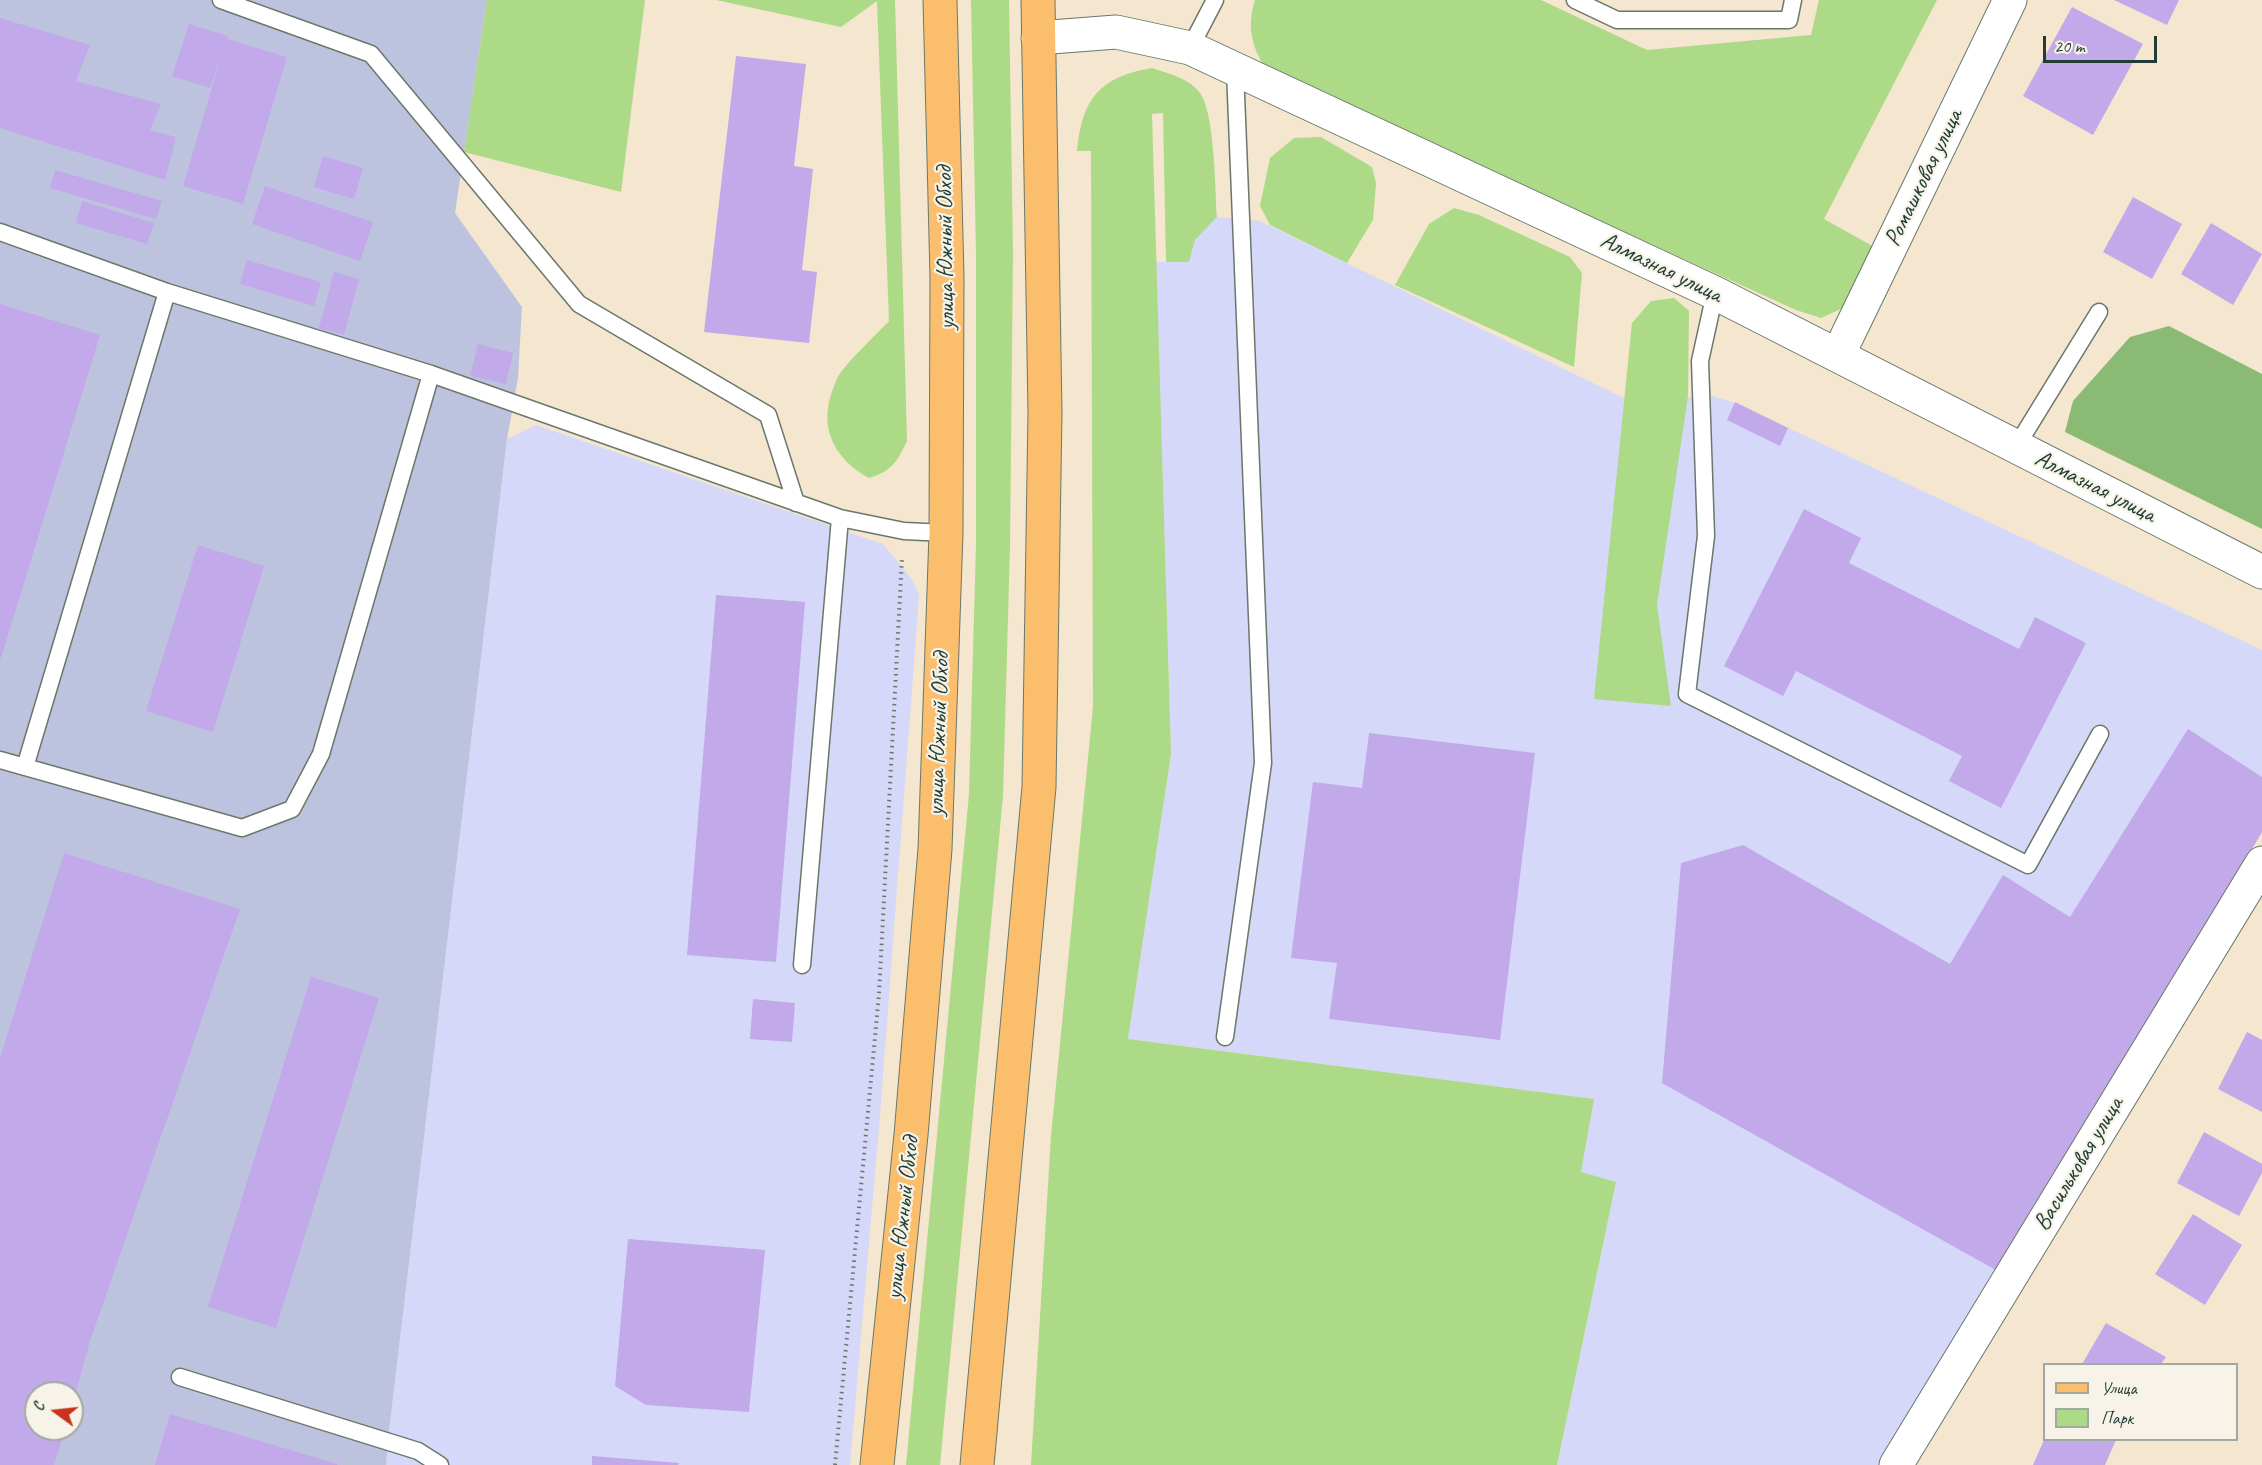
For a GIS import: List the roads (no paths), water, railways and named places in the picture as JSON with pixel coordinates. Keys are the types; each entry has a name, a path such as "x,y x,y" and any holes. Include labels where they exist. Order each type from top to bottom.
{"main road":[{"name":"улица Южный Обход","path":"877,1465 911,1135 935,849 946,533 947,277 940,0"},
{"path":"977,1465 1039,787 1045,412 1038,0"}],"street":[{"name":"Ромашковая улица","path":"1838,355 2010,0"},
{"name":"Алмазная улица","path":"1038,38 1116,32 1190,48 1715,293 2262,572"},
{"name":"Васильковая улица","path":"1896,1465 2262,863"}],"lane":[{"path":"221,0 371,54 579,304 768,415 796,503"},
{"path":"1190,48 1215,0"},
{"path":"1575,0 1617,20 1789,20 1793,0"},
{"path":"1225,1037 1263,763 1235,70"},
{"path":"0,232 167,292 431,374 840,518 904,531 946,533"},
{"path":"25,767 167,292"},
{"path":"1715,293 1701,361 1706,536 1687,694 2028,865 2100,734"},
{"path":"2016,447 2099,312"},
{"path":"0,760 242,828 292,809 321,754 431,374"},
{"path":"802,965 840,518"},
{"path":"180,1377 418,1451 440,1465"}]}
